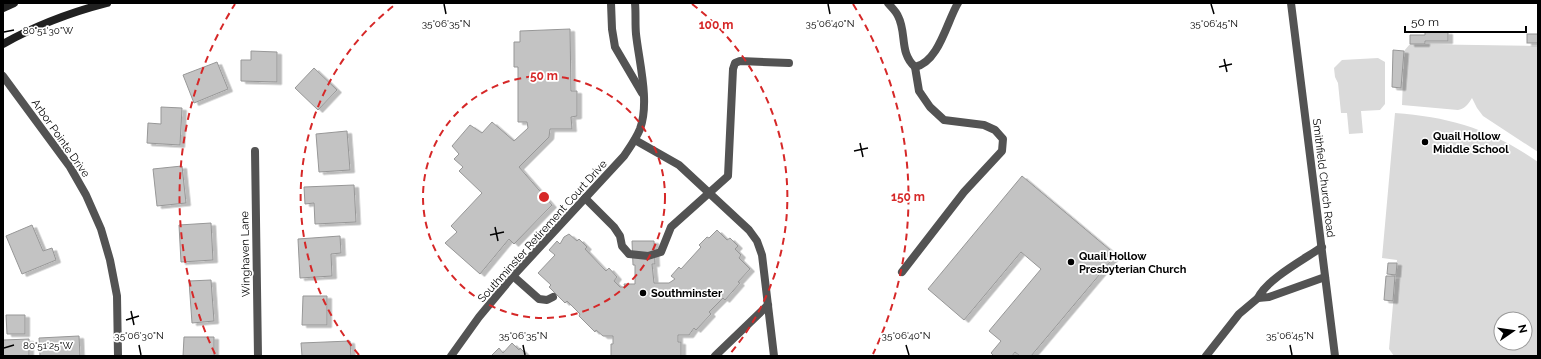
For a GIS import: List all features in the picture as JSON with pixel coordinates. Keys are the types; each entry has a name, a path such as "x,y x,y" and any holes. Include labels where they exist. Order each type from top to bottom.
{"main road":[{"path":"3,8 14,3"},
{"path":"3,44 15,37 52,22 107,3"}],"street":[{"path":"611,3 612,29 615,47 644,95"},
{"name":"Southminster Retirement Court Drive","path":"451,356 479,317 513,276 624,156 635,140 644,112 644,95 636,32 635,3"},
{"path":"888,3 898,16 903,35 905,54 909,62 915,67 919,91 930,107 944,120 984,125 995,130 1003,139 1002,151 964,192 902,272"},
{"path":"915,67 922,65 938,47 958,3"},
{"name":"Smithfield Church Road","path":"1291,3 1335,356"},
{"path":"585,198 614,227 620,236 622,246 629,254 648,256 662,252 671,226 728,176 733,69 735,64 740,61 789,63"},
{"name":"Arbor Pointe Drive","path":"3,76 70,167 86,195 101,229 110,260 116,296 118,356"},
{"path":"635,140 680,165 749,230 757,240 762,255 774,356"},
{"name":"Winghaven Lane","path":"255,151 258,356"},
{"path":"1206,356 1240,314 1258,298 1262,291 1270,283 1322,247"},
{"path":"513,276 539,299 547,300 553,297"},
{"path":"1258,298 1269,297 1325,276"},
{"path":"714,356 768,305"}],"shaded area":[{"path":"1410,44 1538,46 1538,152 1483,116 1472,98 1465,107 1458,110 1402,105 1404,51"},
{"path":"1378,58 1385,62 1385,104 1380,110 1361,111 1363,133 1349,134 1347,113 1341,113 1338,83 1335,77 1334,68 1342,60"},
{"path":"1395,113 1434,118 1470,127 1504,141 1538,162 1538,356 1394,356 1389,349 1397,260 1382,258"}],"building":[{"path":"570,29 571,91 577,91 577,116 571,117 572,129 550,129 549,137 519,167 552,205 514,244 509,239 480,274 445,243 457,232 451,226 482,193 459,171 463,167 454,159 459,154 452,146 470,125 482,133 492,122 514,141 528,128 527,122 518,122 518,67 514,67 514,42 520,42 520,31"},
{"path":"1425,32 1448,32 1448,41 1425,41 1425,44 1410,44 1410,35 1425,35"},
{"path":"1527,34 1538,34 1538,43 1527,43"},
{"path":"1393,50 1404,51 1401,88 1392,87"},
{"path":"251,51 277,52 277,82 241,81 241,60 251,60"},
{"path":"217,62 228,89 194,103 183,75"},
{"path":"314,68 337,90 318,110 295,88"},
{"path":"161,107 182,108 180,145 147,143 148,123 161,124"},
{"path":"347,131 350,170 319,172 316,134"},
{"path":"182,166 186,203 157,206 153,169"},
{"name":"Quail Hollow Presbyterian Church","path":"1022,176 1116,255 1031,356 1020,356 1015,352 1012,356 994,356 991,353 1001,341 989,331 1041,269 1021,252 964,320 928,289"},
{"path":"354,185 356,222 315,224 314,203 305,204 304,187"},
{"path":"211,223 213,260 181,262 179,225"},
{"path":"32,225 43,251 52,248 56,260 22,274 6,236"},
{"name":"Southminster","path":"717,230 727,240 730,238 738,246 735,249 741,255 739,258 750,269 725,300 723,298 709,312 711,314 696,330 694,328 689,335 678,335 678,342 681,342 681,356 611,356 613,336 603,336 596,330 595,332 567,301 565,303 549,287 551,285 538,273 555,255 549,250 557,241 560,244 564,237 569,234 577,241 579,239 587,247 585,249 606,271 609,268 617,277 614,281 620,287 625,287 624,284 635,284 635,265 633,265 632,241 654,241 655,264 652,264 654,283 669,283 675,279 671,276 679,267 681,269 701,247 699,245"},
{"path":"340,236 341,253 331,254 332,276 300,278 298,239"},
{"path":"1388,263 1397,263 1396,275 1387,274"},
{"path":"1386,276 1395,276 1393,301 1384,300"},
{"path":"211,280 214,321 192,323 189,281"},
{"path":"303,296 327,296 327,325 302,325"},
{"path":"6,315 25,315 25,334 7,334"},
{"path":"79,336 80,356 40,356 39,338"},
{"path":"184,337 214,337 214,356 183,356"},
{"path":"29,339 29,356 3,356 3,340"},
{"path":"350,341 351,356 302,356 301,343"},
{"path":"512,343 526,354 525,356 491,356 499,348 503,353"}],"place":[{"name":"Quail Hollow Middle School","path":"1425,142"},
{"name":"Quail Hollow Presbyterian Church","path":"1071,262"},
{"name":"Southminster","path":"643,293"}]}
